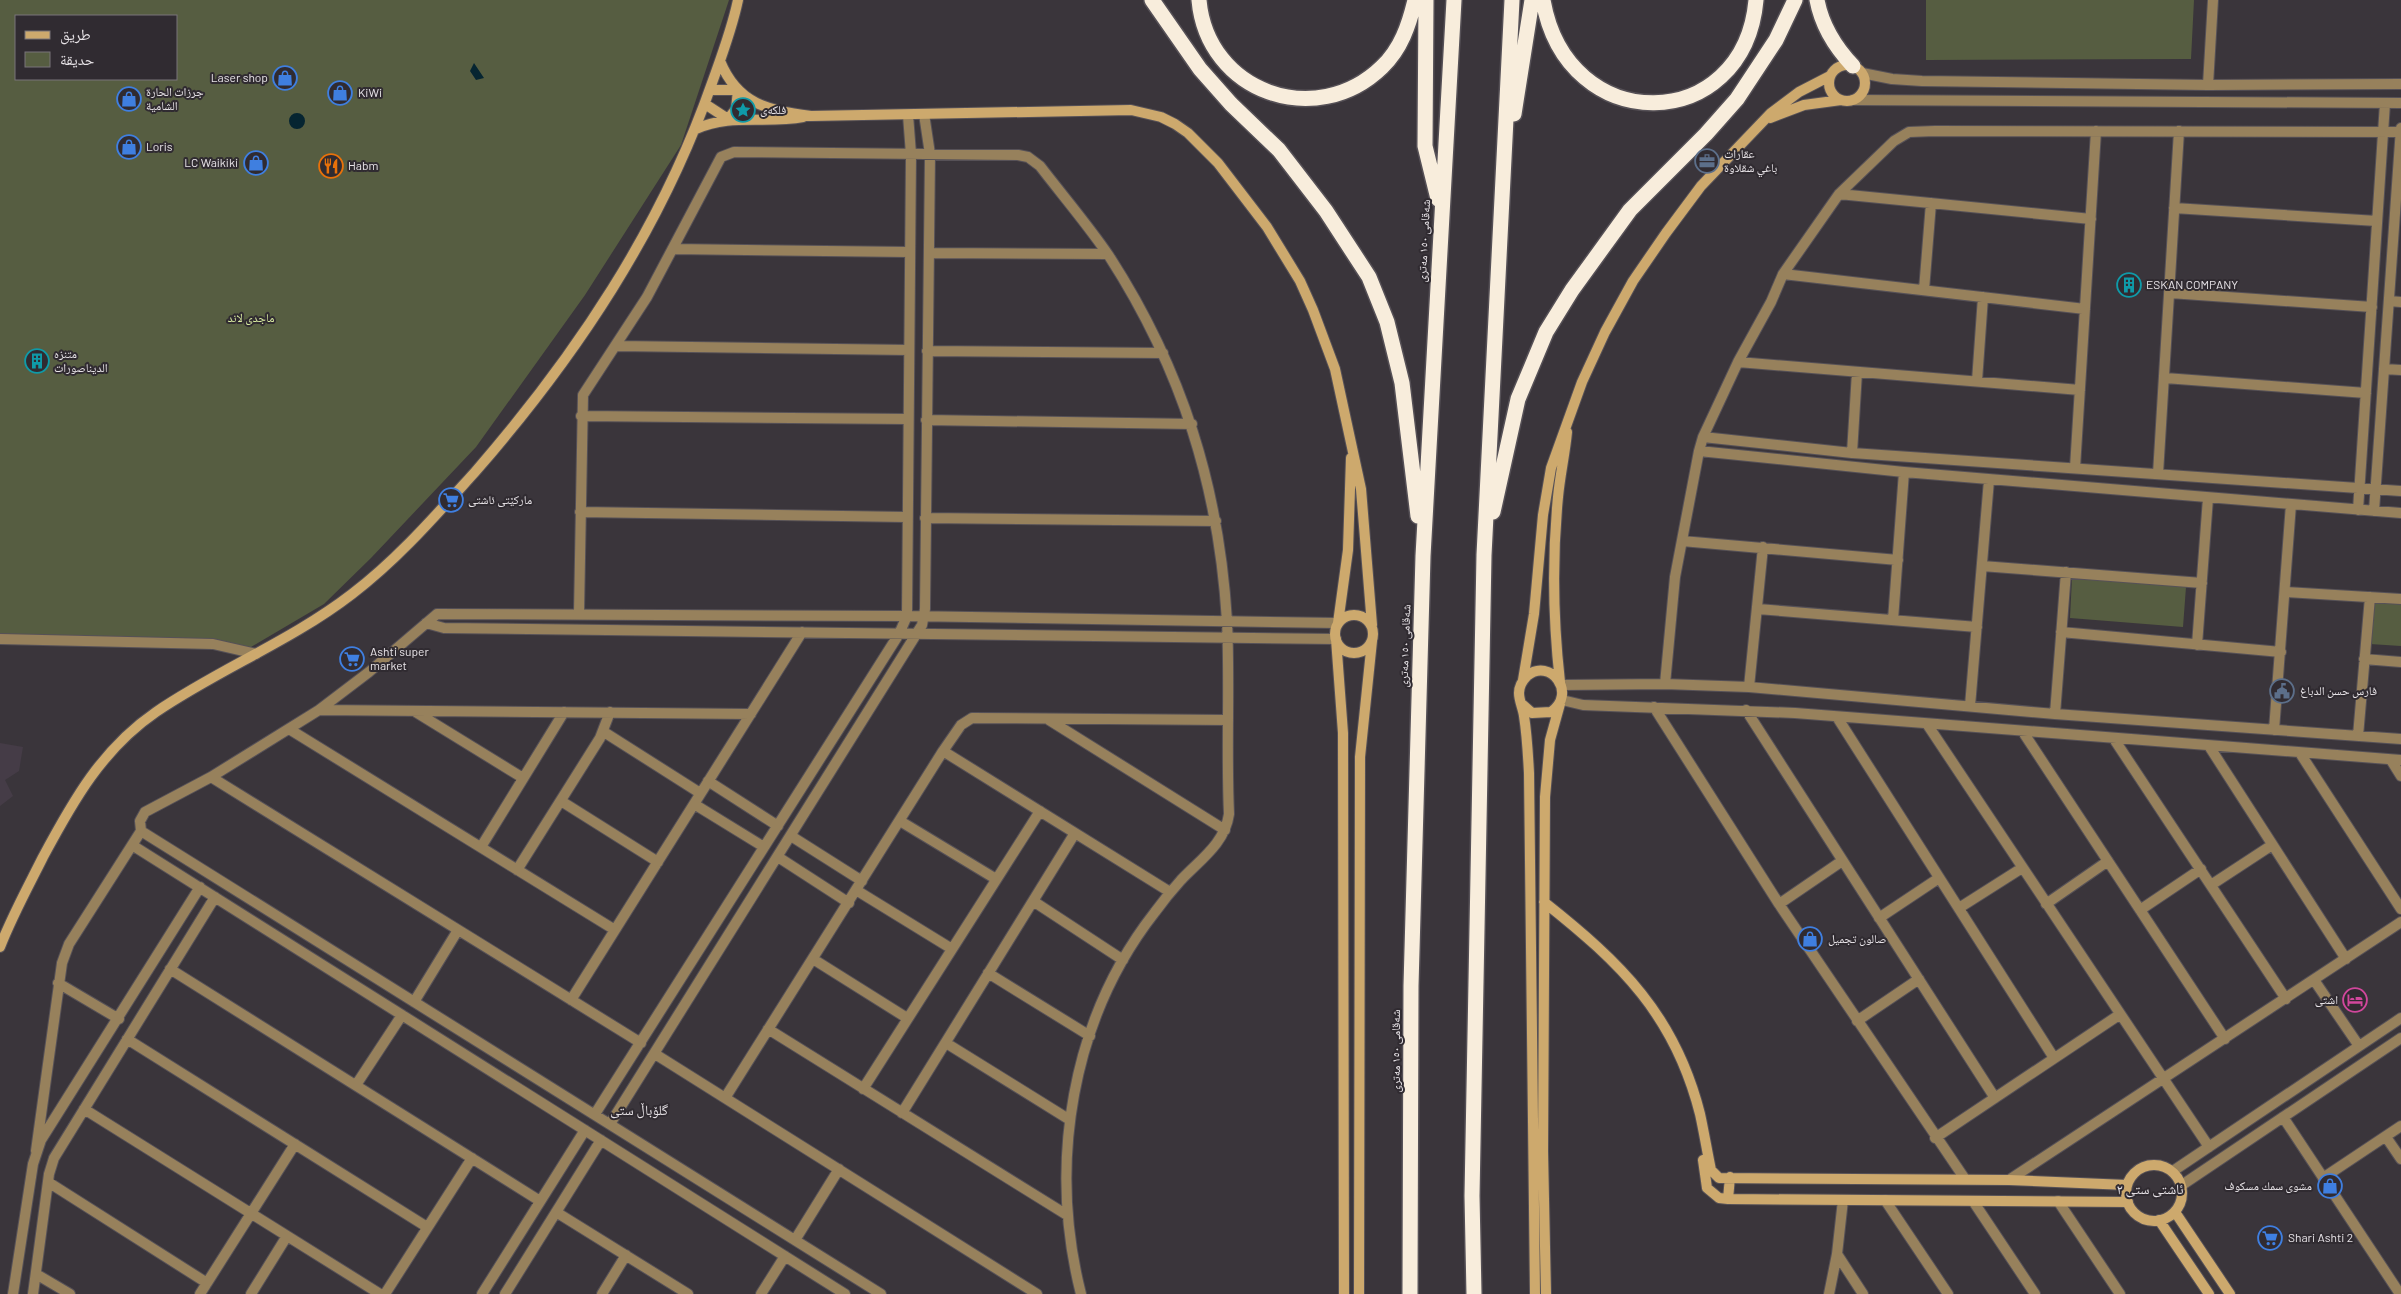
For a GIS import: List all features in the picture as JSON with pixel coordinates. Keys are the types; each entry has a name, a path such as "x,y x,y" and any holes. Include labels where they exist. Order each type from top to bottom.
{"highway":[{"path":"1152,0 1200,69 1231,104 1279,150 1326,211 1369,277 1387,322 1402,383 1423,556"},
{"path":"1199,0 1203,22 1212,44 1234,73 1254,87 1267,93 1295,99 1310,99 1324,98 1351,89 1382,67 1404,35 1415,0"},
{"path":"1426,0 1425,146 1441,212"},
{"name":"شەقامی ١٥٠ مەتری","path":"1410,1294 1411,986 1423,556 1454,0"},
{"path":"1474,1294 1472,1196 1484,555 1512,0"},
{"path":"1500,215 1532,0"},
{"path":"1542,0 1553,37 1579,73 1590,84 1610,95 1632,101 1655,103 1678,99 1699,91 1723,74 1733,63 1748,38 1756,0"},
{"path":"1484,555 1518,399 1546,332 1594,257 1630,210 1737,99 1772,47 1795,0"},
{"path":"1817,0 1820,14 1830,37 1858,70"}],"street":[{"path":"0,947 17,907 69,808 106,756 154,713 322,616 374,576 416,538 504,438 571,352 620,279 661,204 696,129 720,61 738,0"},
{"path":"2208,85 2213,0"},
{"path":"720,61 730,80 748,99 764,107 811,116"},
{"path":"1535,1294 1529,773 1523,705 1519,692 1523,680 1538,581 1546,491 1558,445 1568,424 1582,382 1605,332 1634,281 1666,232 1701,186 1759,126 1792,97 1830,76 1837,68 1858,70 1907,81 2208,85 2401,84"},
{"path":"1853,100 1863,91 1865,82 1858,70"},
{"path":"1830,76 1830,88 1836,98 1841,100"},
{"path":"710,90 738,90"},
{"path":"728,119 736,109 738,90"},
{"path":"1759,126 1781,113 1798,107 1841,100 2401,104"},
{"path":"2358,510 2385,103"},
{"path":"705,104 728,119"},
{"path":"696,129 728,119 771,122 811,116 1131,110 1161,117 1188,133 1218,163 1252,205 1300,282 1322,332 1334,369 1363,501 1372,625 1360,757 1359,1294"},
{"path":"610,1124 918,634 924,617 930,154 924,114"},
{"path":"595,1114 899,634 907,616 906,517 911,154 908,115"},
{"path":"2374,511 2401,128"},
{"path":"2075,468 2096,131"},
{"path":"2158,474 2179,131"},
{"path":"1665,684 1675,577 1703,437 1738,362 1771,302 1783,274 1839,194 1894,141 1909,132 2401,132"},
{"path":"579,613 581,416 585,391 647,297 719,160 727,153 1018,155 1032,160 1040,166 1107,254 1141,311 1163,353 1192,424 1206,472 1216,521 1227,620 1229,814 1225,830 1215,846 1170,892 1123,960 1090,1036 1070,1120 1066,1167 1067,1215 1081,1294"},
{"path":"1839,194 2091,219"},
{"path":"1924,290 1931,203"},
{"path":"2174,208 2378,220"},
{"path":"673,249 909,252"},
{"path":"929,253 1107,254"},
{"path":"1783,274 2085,309"},
{"path":"2170,293 2372,307"},
{"path":"1977,381 1983,297"},
{"path":"2389,301 2401,302"},
{"path":"616,346 909,350"},
{"path":"928,351 1163,353"},
{"path":"1738,362 2080,390"},
{"path":"2384,368 2401,370"},
{"path":"1852,453 1857,372"},
{"path":"2165,378 2366,393"},
{"path":"581,416 907,419"},
{"path":"926,420 1192,424"},
{"path":"1546,1294 1543,1151 1546,778 1550,740 1561,702 1554,615 1554,548 1558,495 1568,424"},
{"path":"1703,437 1852,453 2401,491"},
{"path":"1700,451 1989,480 2401,513"},
{"path":"1344,1294 1343,734 1336,628 1348,550 1352,452"},
{"path":"1894,620 1904,472"},
{"path":"1970,706 1989,480"},
{"path":"2197,645 2208,498"},
{"path":"2274,730 2291,504"},
{"path":"580,512 906,517"},
{"path":"925,518 1216,521"},
{"path":"1682,541 1898,560"},
{"path":"1750,687 1763,547"},
{"path":"1982,566 2202,583"},
{"path":"2055,714 2066,572"},
{"path":"2285,592 2401,600"},
{"path":"2358,736 2370,597"},
{"path":"1758,609 1977,627"},
{"path":"13,1294 36,1151 62,963 69,944 141,831 140,821 148,809 211,777 319,710 368,672 426,623 430,617 444,612 907,616 1338,623 1347,616 1359,615 1372,625"},
{"path":"426,623 444,628 1336,639"},
{"path":"571,1000 802,632"},
{"path":"2061,632 2281,652"},
{"path":"0,639 202,643 256,654"},
{"path":"1336,639 1342,649 1353,653 1365,650 1372,641"},
{"path":"2364,658 2401,662"},
{"path":"1523,680 1535,672 1542,671 1555,676 1560,683"},
{"path":"1560,683 1750,687 2055,714 2401,739"},
{"path":"1523,705 1532,713 1545,714 1551,712 1561,702"},
{"path":"1561,702 1583,705 1746,710 2396,760 2401,776"},
{"path":"1654,707 1857,1021 1935,1138 1965,1179"},
{"path":"319,710 751,714"},
{"path":"414,710 523,778"},
{"path":"1746,710 1995,1098"},
{"path":"481,848 564,712"},
{"path":"517,870 604,732 610,712"},
{"path":"1837,717 2054,1058"},
{"path":"725,1098 943,751 961,725 968,719 1227,720"},
{"path":"1048,719 1225,830"},
{"path":"1927,724 2119,1015 2209,1147"},
{"path":"289,730 615,930"},
{"path":"604,732 700,793"},
{"path":"2023,732 2225,1039"},
{"path":"2114,739 2286,999"},
{"path":"2209,746 2346,959"},
{"path":"943,751 1170,892"},
{"path":"2300,753 2401,909"},
{"path":"211,777 641,1043"},
{"path":"708,781 778,826"},
{"path":"561,801 658,862"},
{"path":"694,804 764,847"},
{"path":"863,1088 1040,811"},
{"path":"900,820 996,879"},
{"path":"141,831 795,1240 867,1290 881,1294"},
{"path":"902,1113 1075,833"},
{"path":"791,836 859,886 952,950"},
{"path":"132,845 845,1294"},
{"path":"2212,885 2272,845"},
{"path":"778,857 848,903"},
{"path":"1780,904 1842,861"},
{"path":"2046,904 2108,862"},
{"path":"1959,908 2022,868"},
{"path":"2140,910 2201,869"},
{"path":"1879,918 1939,878"},
{"path":"36,1151 200,887"},
{"path":"34,1294 48,1182 58,1151 215,897"},
{"path":"1033,901 1123,960"},
{"path":"1544,902 1588,936 1637,986 1657,1013 1674,1043 1700,1114 1711,1170 1714,1176 1719,1178 1965,1179 2127,1185"},
{"path":"2009,1180 2401,922"},
{"path":"414,1002 458,930"},
{"path":"813,959 907,1018"},
{"path":"170,969 540,1201"},
{"path":"988,973 1090,1036"},
{"path":"1857,1021 1919,979"},
{"path":"2314,980 2359,1046"},
{"path":"58,983 119,1019"},
{"path":"356,1085 402,1015"},
{"path":"1935,1138 2119,1015"},
{"path":"2173,1171 2401,1018"},
{"path":"768,1029 1067,1215"},
{"path":"2182,1185 2401,1038"},
{"path":"127,1039 428,1227"},
{"path":"946,1043 1070,1120"},
{"path":"655,1054 1032,1293"},
{"path":"84,1109 380,1294"},
{"path":"1700,1114 1707,1188 1719,1198 2128,1202"},
{"path":"2282,1117 2400,1294"},
{"path":"2323,1178 2401,1126"},
{"path":"482,1294 585,1130"},
{"path":"2386,1136 2401,1160"},
{"path":"505,1294 601,1140"},
{"path":"200,1294 295,1144"},
{"path":"385,1294 472,1158"},
{"path":"2160,1165 2173,1171 2182,1185 2182,1199 2175,1212 2159,1220 2151,1221 2137,1215 2128,1202 2127,1185 2134,1173 2146,1166 2160,1165"},
{"path":"795,1240 839,1169"},
{"path":"1728,1199 1730,1177"},
{"path":"48,1182 207,1283"},
{"path":"1829,1294 1837,1254 1843,1200"},
{"path":"1885,1200 1948,1294"},
{"path":"1973,1201 2035,1294"},
{"path":"2058,1201 2120,1294"},
{"path":"556,1212 688,1294"},
{"path":"2175,1212 2230,1294"},
{"path":"2159,1220 2209,1294"},
{"path":"251,1294 287,1236"},
{"path":"1837,1254 1863,1294"},
{"path":"602,1294 626,1255"},
{"path":"761,1294 785,1256"},
{"path":"36,1274 70,1294"}],"shaded area":[{"path":"0,743 23,747 19,771 5,780 13,796 0,806"}],"green space":[{"name":"ماجدی لاند","path":"0,0 729,0 681,145 585,295 476,447 371,558 324,604 251,647 0,637"},
{"path":"1926,0 2194,0 2191,59 1926,60"},
{"path":"2072,578 2186,587 2183,627 2070,618"},
{"path":"2374,601 2401,603 2401,646 2370,644"}],"water":[{"path":"474,63 484,78 476,80 470,71"},
{"path":"297,113 303,115 305,121 303,127 297,129 291,127 289,121 291,115"}],"place":[{"name":"Laser shop","path":"285,78"},
{"name":"KiWi","path":"340,93"},
{"name":"جرزات الحارة الشامية","path":"129,99"},
{"name":"فلکەی","path":"743,110"},
{"name":"Loris","path":"129,147"},
{"name":"عقارات باغي شقلاوة","path":"1707,161"},
{"name":"LC Waikiki","path":"256,163"},
{"name":"Habm","path":"331,166"},
{"name":"ESKAN COMPANY","path":"2129,285"},
{"name":"متنزه الديناصورات","path":"37,361"},
{"name":"مارکێتی ئاشتی","path":"451,500"},
{"name":"Ashti super market","path":"352,659"},
{"name":"فارس حسن الدباغ","path":"2282,691"},
{"name":"صالون تجميل","path":"1810,939"},
{"name":"اشتی","path":"2355,1000"},
{"name":"مشوى سمك مسكوف","path":"2330,1186"},
{"name":"Shari Ashti 2","path":"2270,1238"}],"district":[{"name":"گلۆباڵ ستی","path":"639,1110"},
{"name":"ئاشتی ستی ٢","path":"2150,1189"}]}
